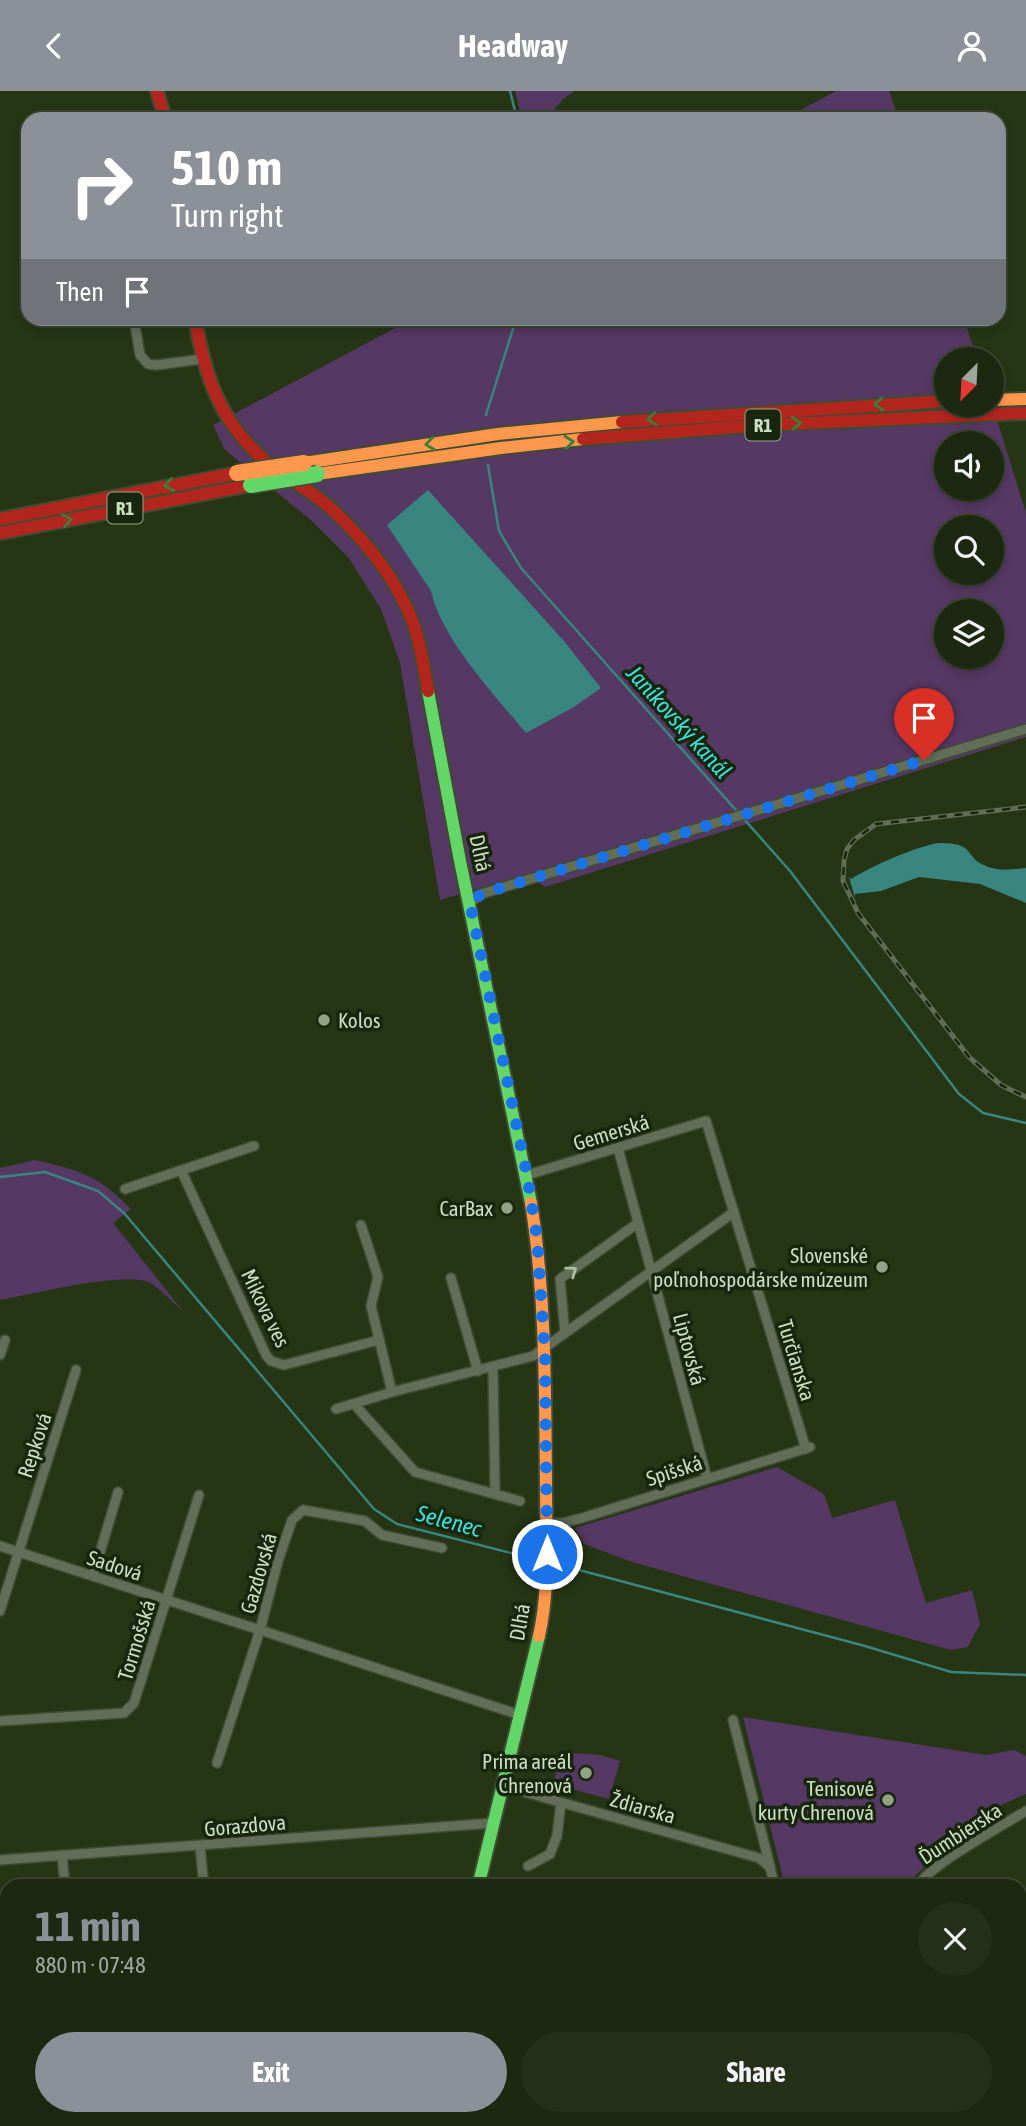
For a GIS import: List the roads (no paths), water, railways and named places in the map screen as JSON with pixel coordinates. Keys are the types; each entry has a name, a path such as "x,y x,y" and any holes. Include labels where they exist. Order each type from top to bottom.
{"main road":[{"path":"157,91 163,112"},
{"name":"Dlhá","path":"196,326 202,359 212,390 232,425 264,460 336,512 377,558 397,589 413,623 527,1175 537,1238 545,1348 547,1562 541,1627 480,1879"},
{"path":"1004,400 1026,399"},
{"name":"R1","path":"0,519 237,473 498,435 652,419 934,402"},
{"name":"R1","path":"0,533 251,485 501,448 846,420 1026,413"}],"street":[{"path":"135,326 140,355 148,365 202,359"},
{"path":"470,903 481,894 1026,729"},
{"name":"Gemerská","path":"527,1175 706,1121"},
{"name":"Turčianska","path":"706,1121 808,1448"},
{"path":"125,1189 254,1146"},
{"name":"Liptovská","path":"618,1148 707,1478"},
{"name":"Mikova ves","path":"181,1170 266,1356 271,1361 284,1365 379,1339"},
{"path":"336,1409 533,1356 734,1212"},
{"path":"565,1333 560,1279 638,1223"},
{"path":"361,1225 378,1277 371,1306 392,1392"},
{"path":"451,1278 478,1371"},
{"path":"0,1355 5,1340"},
{"path":"492,1368 495,1494"},
{"name":"Repková","path":"0,1611 76,1370"},
{"path":"354,1404 415,1472 520,1501"},
{"name":"Spišská","path":"548,1523 582,1518 808,1448"},
{"path":"93,1576 118,1492"},
{"name":"Tormošská","path":"0,1721 124,1713 134,1703 200,1495"},
{"name":"Gazdovská","path":"260,1630 292,1520 303,1510 365,1521 382,1535 442,1548"},
{"name":"Sadová","path":"0,1546 520,1714"},
{"path":"217,1763 260,1630"},
{"path":"733,1720 773,1879"},
{"name":"Ždiarska","path":"503,1786 759,1858 770,1867"},
{"path":"528,1866 550,1854 557,1836 561,1803"},
{"name":"Ďumbierska","path":"921,1879 1026,1811"},
{"name":"Gorazdova","path":"0,1860 493,1823"},
{"path":"200,1846 203,1879"},
{"path":"62,1855 64,1879"}],"water":[{"path":"428,490 564,641 601,688 574,707 526,733 457,647 437,609 431,591 387,525"},
{"path":"938,843 964,847 979,862 991,868 1026,868 1026,903 980,884 919,877 881,891 855,894 855,898 849,877 851,879 893,858"}],"waterway":[{"name":"Janíkovský kanál","path":"510,91 515,112"},
{"name":"Janíkovský kanál","path":"486,415 514,326"},
{"name":"Janíkovský kanál","path":"488,465 499,531 521,568 790,871 959,1094 983,1113 1026,1123"},
{"name":"Selenec","path":"0,1177 45,1172 98,1191 124,1213 374,1509 397,1524 542,1561"},
{"name":"Selenec","path":"549,1562 865,1646 951,1672 1026,1675"}],"railway":[{"path":"1026,807 876,824 854,840 847,849 843,881 858,913 969,1057 1001,1085 1026,1097"}],"place":[{"name":"Kolos","path":"324,1020"},
{"name":"CarBax","path":"507,1208"},
{"name":"Slovenské poľnohospodárske múzeum","path":"882,1267"},
{"name":"Prima areál Chrenová","path":"586,1773"},
{"name":"Tenisové kurty Chrenová","path":"888,1800"}]}
